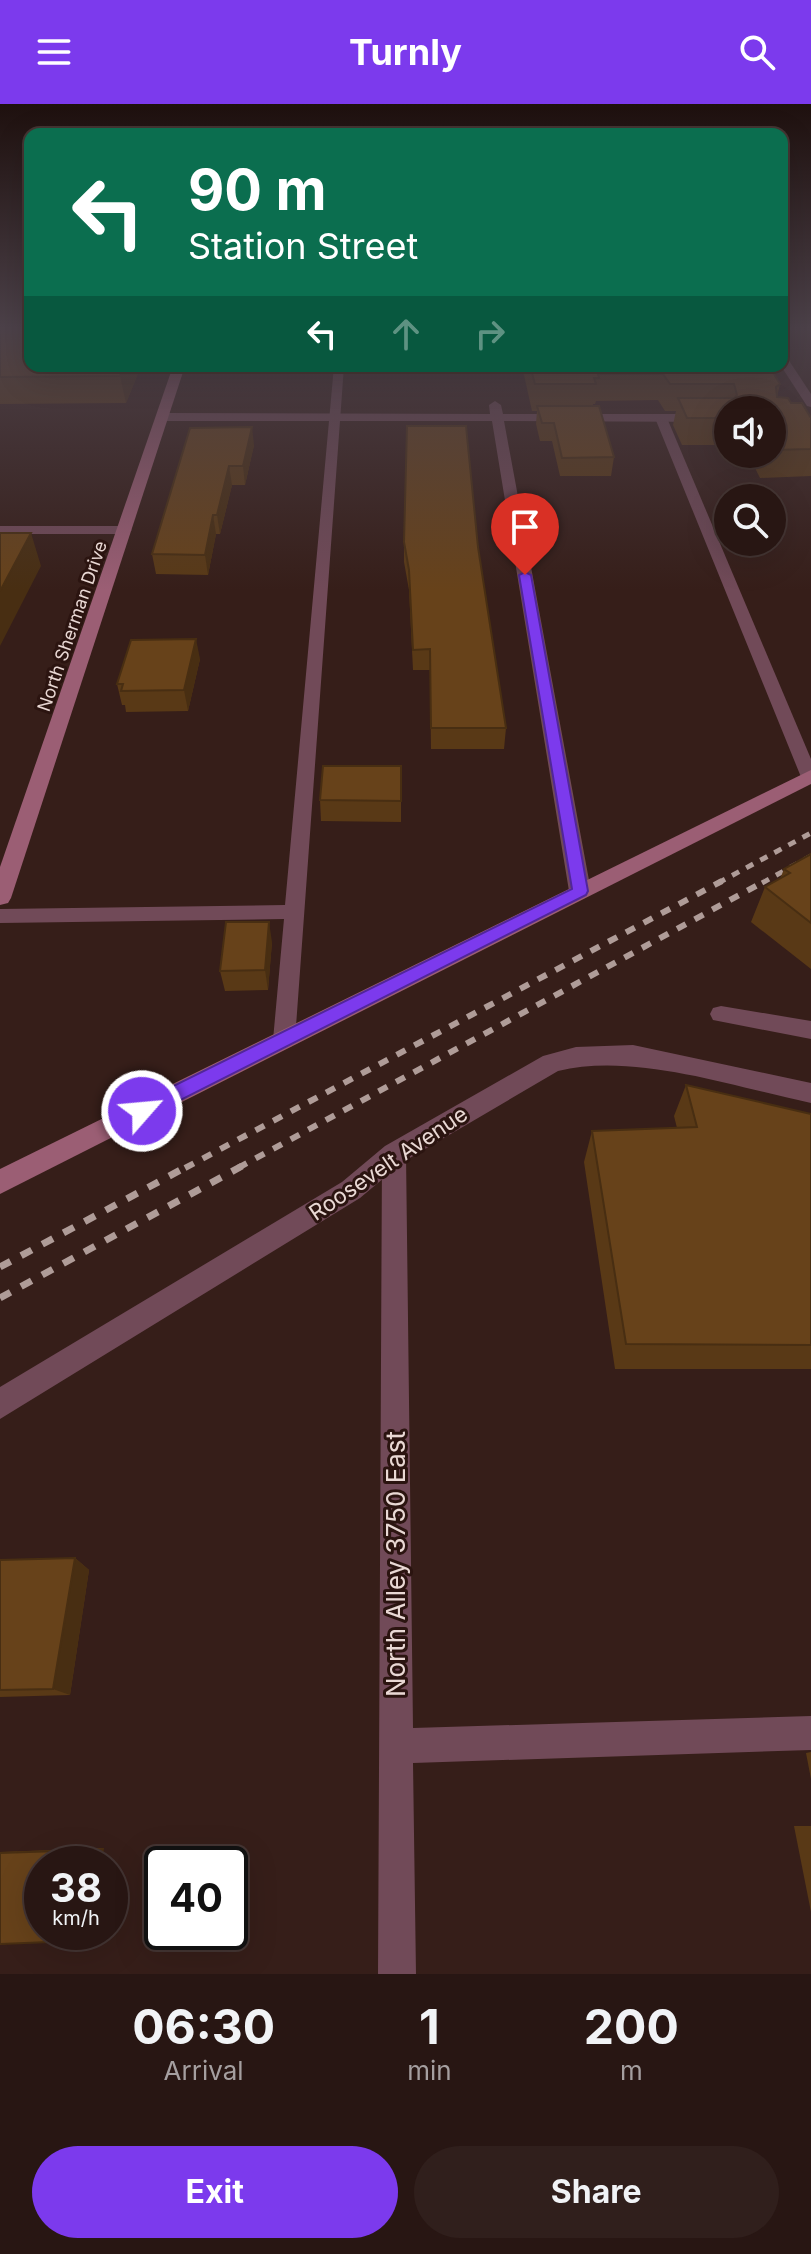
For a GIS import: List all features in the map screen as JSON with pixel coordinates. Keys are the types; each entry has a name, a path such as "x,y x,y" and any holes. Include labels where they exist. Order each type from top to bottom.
{"main road":[{"name":"North Sherman Drive","path":"0,898 163,417"},
{"path":"0,1182 811,777"}],"street":[{"path":"163,417 389,415"},
{"path":"497,415 580,891"},
{"path":"605,415 714,418"},
{"name":"Roosevelt Avenue","path":"0,1404 351,1190 394,1154 552,1063 576,1057 633,1055 811,1093"}],"lane":[{"path":"284,1040 334,418"},
{"path":"661,418 811,777"},
{"path":"0,530 125,530"},
{"path":"0,916 293,912"},
{"path":"721,1014 811,1030"},
{"name":"North Alley 3750 East","path":"394,1154 397,1974"},
{"path":"396,1746 811,1733"}],"building":[{"path":"540,415 602,415 614,457 562,458 554,423 542,423"},
{"path":"686,415 714,415 714,418 687,418"},
{"path":"786,415 809,415 811,449 786,450"},
{"path":"407,426 466,426 478,547 506,728 431,728 430,649 413,650 409,570 404,542"},
{"path":"252,427 243,466 229,466 217,515 213,515 205,555 152,554 190,428"},
{"path":"0,533 31,533 0,591"},
{"path":"196,639 184,690 121,691 123,684 117,684 131,640"},
{"path":"323,766 401,766 401,801 320,800"},
{"path":"811,854 811,923 765,887 790,873 784,869"},
{"path":"226,922 269,922 265,970 220,971"},
{"path":"686,1085 811,1114 811,1345 626,1344 592,1131 697,1127"},
{"path":"75,1558 53,1689 0,1690 0,1560"},
{"path":"24,1852 24,1943 0,1944 0,1853"}],"railway":[{"path":"718,883 811,833"},
{"path":"762,883 811,856"},
{"path":"185,1168 722,881"},
{"path":"238,1168 765,881"},
{"path":"0,1267 188,1166"},
{"path":"0,1298 242,1166"}],"route":[{"path":"142,1111 580,891 525,575"}]}
